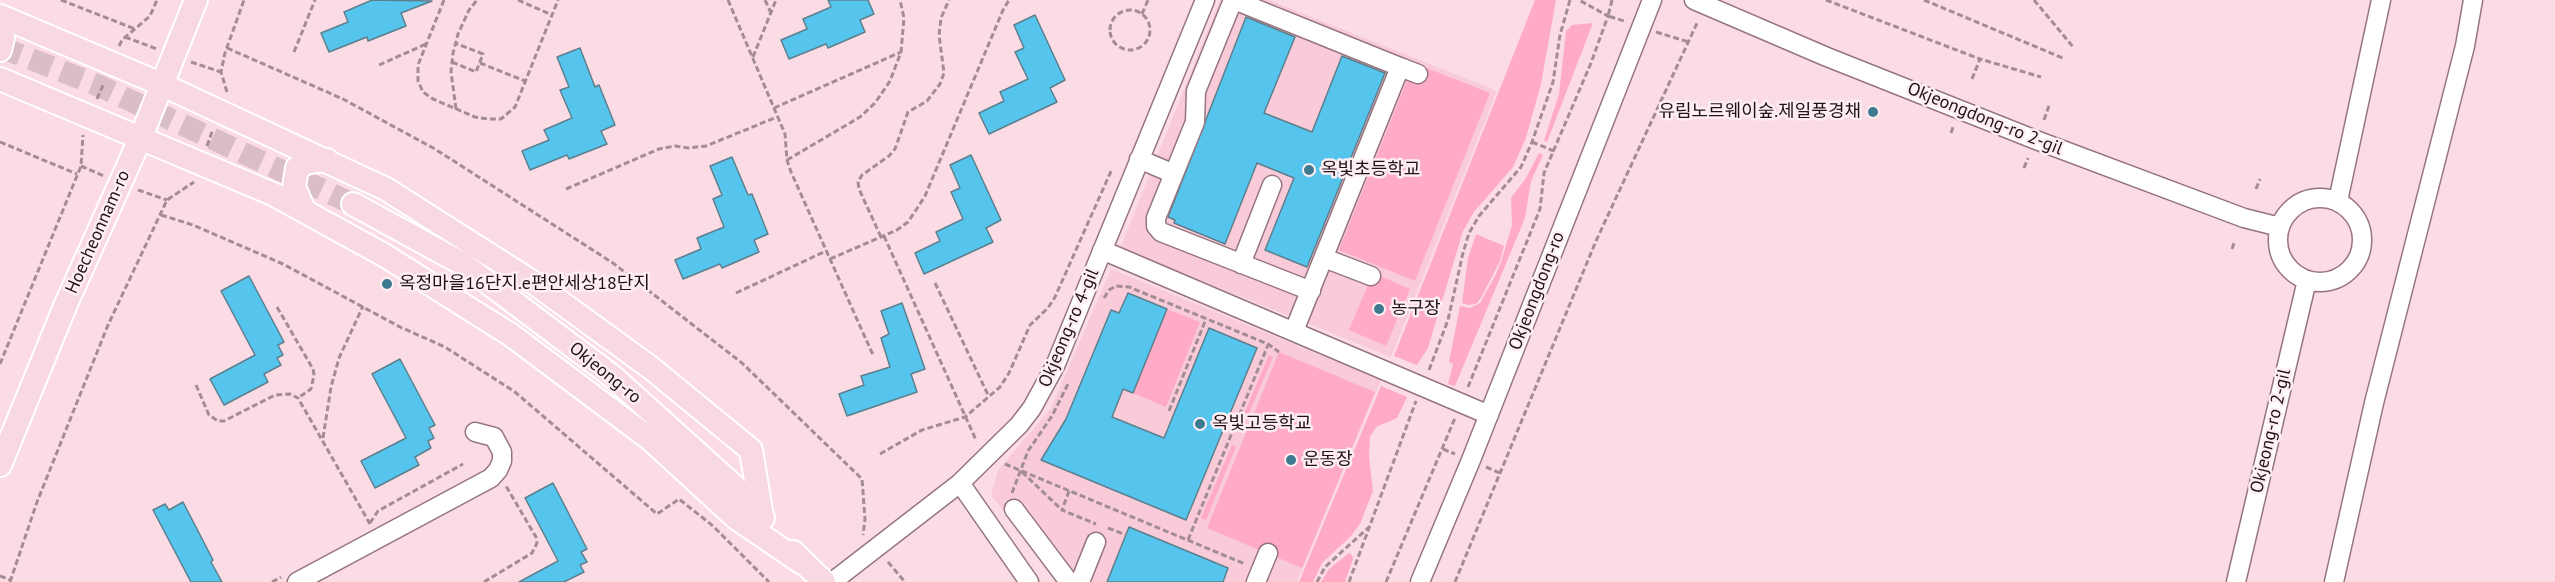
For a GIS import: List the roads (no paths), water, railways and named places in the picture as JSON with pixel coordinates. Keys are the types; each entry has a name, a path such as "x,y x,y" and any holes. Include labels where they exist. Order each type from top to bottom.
{"main road":[{"name":"Hoecheonnam-ro","path":"0,465 66,303 163,85 196,0"},
{"path":"0,16 220,110 386,189 537,285 651,368 751,450 762,517"},
{"path":"0,29 3,38 0,50"},
{"path":"0,79 273,194 384,255 511,335 650,439 736,518 802,563"},
{"path":"304,210 294,187 297,168 308,162 327,160"},
{"name":"Okjeong-ro","path":"353,204 463,264 612,376 736,488 802,563 825,582"}],"street":[{"name":"Okjeong-ro 4-gil","path":"832,582 960,483 1019,425 1042,391 1055,366 1205,0"},
{"path":"1311,291 1158,230 1156,218 1197,116 1196,91 1234,0 1418,74"},
{"name":"Okjeongdong-ro","path":"1420,582 1489,415 1652,0"},
{"name":"Okjeongdong-ro 2-gil","path":"1694,0 1827,57 2036,140 2244,218 2280,227"},
{"path":"2338,201 2381,0"},
{"path":"2334,582 2374,403 2465,46 2473,0"},
{"path":"1294,331 1400,67"},
{"path":"1139,159 1174,174"},
{"path":"1241,264 1272,185"},
{"path":"2324,197 2338,201 2350,209 2361,227 2362,248 2357,262 2335,280 2321,282 2307,280 2295,274 2286,265 2280,253 2278,240 2280,227 2286,214 2296,204 2310,198 2324,197"},
{"path":"1102,250 1489,415"},
{"path":"1324,258 1348,257 1371,276"},
{"name":"Okjeong-ro 2-gil","path":"2236,582 2307,280"},
{"path":"297,582 491,478 502,461 502,452 494,437 475,432"},
{"path":"960,483 1029,582"},
{"path":"1014,509 1069,582"},
{"path":"1080,582 1095,543"}],"tunnel":[{"path":"0,47 97,85 353,204"}],"place":[{"name":"유림노르웨이숲.제일풍경채","path":"1873,112"},
{"name":"옥빛초등학교","path":"1309,170"},
{"name":"옥정마을16단지.e편안세상18단지","path":"387,284"},
{"name":"농구장","path":"1379,309"},
{"name":"옥빛고등학교","path":"1200,424"},
{"name":"운동장","path":"1291,460"}]}
